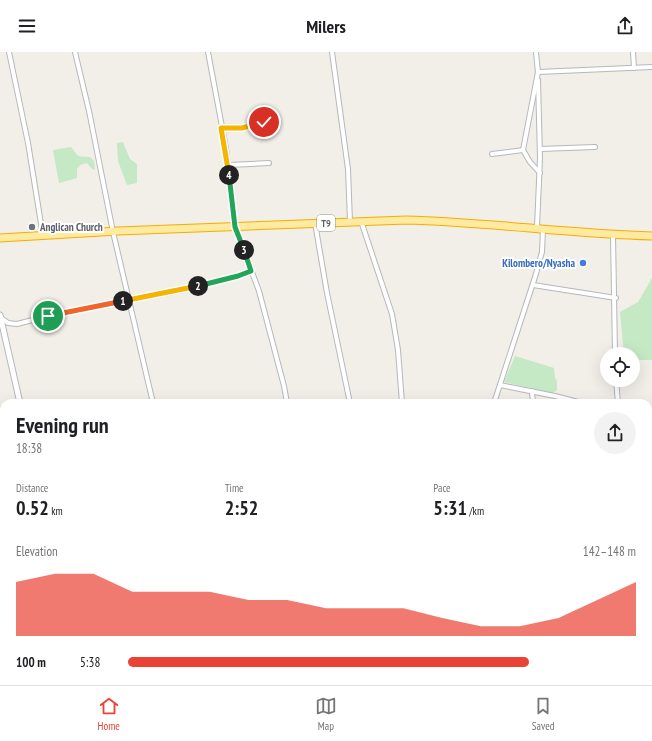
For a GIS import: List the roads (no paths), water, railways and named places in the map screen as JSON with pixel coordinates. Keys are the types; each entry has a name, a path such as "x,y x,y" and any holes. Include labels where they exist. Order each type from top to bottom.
{"highway":[{"name":"T9","path":"0,238 361,221 452,221 613,235 652,236"}],"street":[{"path":"9,52 28,143 43,236"},
{"path":"75,52 89,111 113,232 152,399"},
{"path":"208,52 228,165 235,227 258,291 286,399"},
{"path":"332,52 348,168 350,222"},
{"path":"495,399 533,285 542,252 540,228 538,72 536,52"},
{"path":"633,52 634,68"},
{"path":"538,72 652,67"},
{"path":"538,72 523,150 530,162 540,173"},
{"path":"221,128 242,128 264,122"},
{"path":"540,148 595,146"},
{"path":"492,154 523,150"},
{"path":"228,165 269,163"},
{"path":"361,221 392,314 398,350 402,399"},
{"path":"315,224 327,293 349,399"},
{"path":"613,235 616,298 615,347"},
{"path":"0,316 8,323 17,324 48,316 183,290 238,276 251,271"},
{"path":"533,285 616,298"},
{"path":"0,316 19,399"},
{"path":"500,385 565,399"},
{"path":"617,387 618,399"},
{"path":"532,391 533,399"}],"place":[{"name":"Anglican Church","path":"32,227"},
{"name":"Kilombero/Nyasha","path":"583,263"}]}
